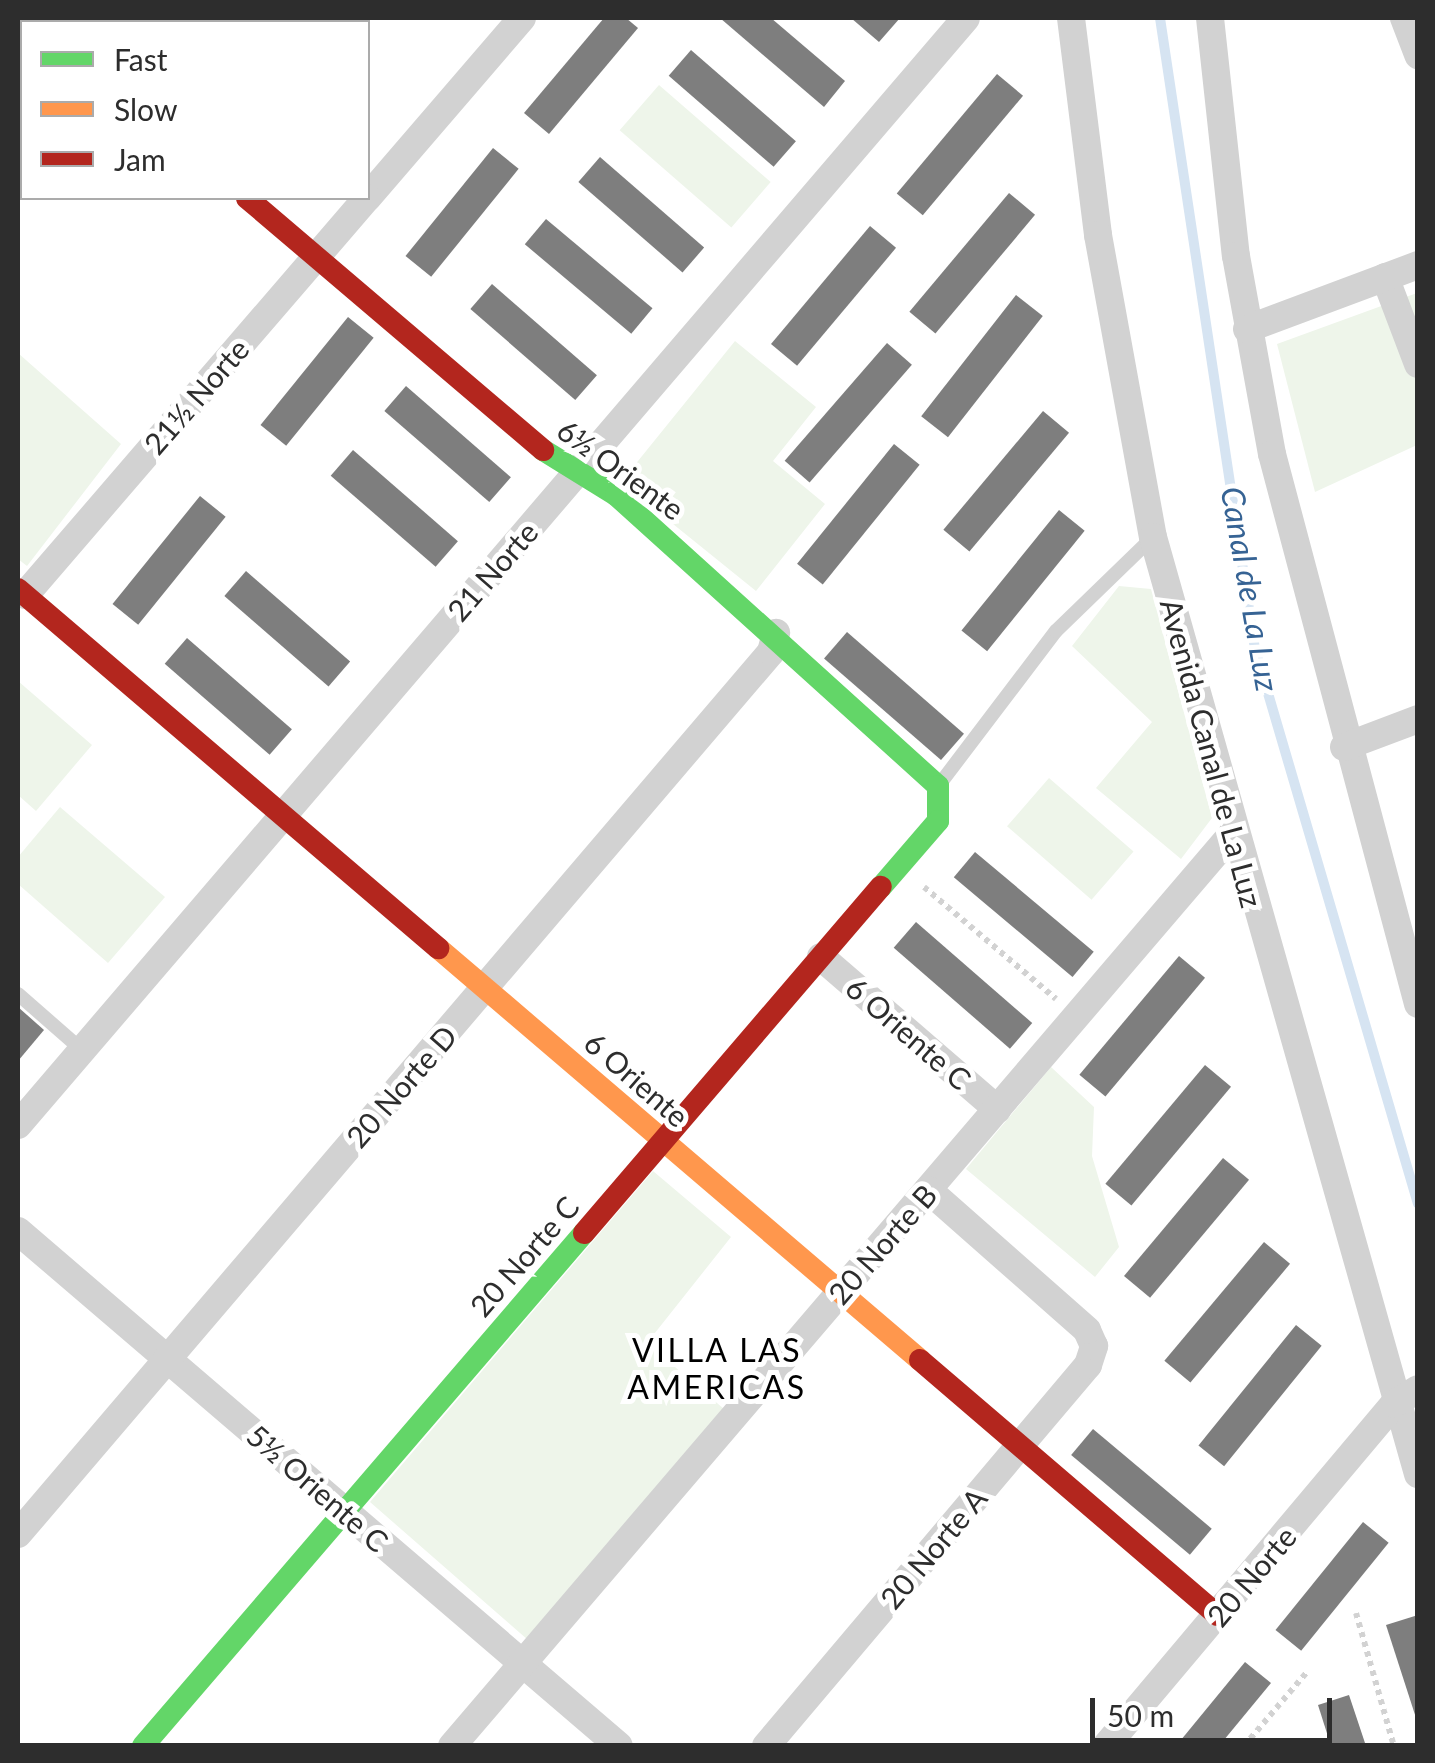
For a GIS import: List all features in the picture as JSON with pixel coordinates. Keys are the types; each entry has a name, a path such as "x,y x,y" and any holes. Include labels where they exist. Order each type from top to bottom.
{"street":[{"name":"21½ Norte","path":"370,194 522,18"},
{"name":"21 Norte","path":"18,1125 966,18"},
{"name":"Avenida Canal de La Luz","path":"1070,18 1098,234 1153,537 1232,832 1406,1397 1418,1474"},
{"path":"1210,18 1247,329 1344,746 1418,1004"},
{"path":"1404,18 1418,55"},
{"name":"6½ Oriente","path":"249,200 577,471 616,495 776,633 787,654 941,794"},
{"name":"21½ Norte","path":"21,592 364,200"},
{"path":"1247,329 1418,265"},
{"path":"1384,277 1418,364"},
{"name":"6 Oriente","path":"21,592 1218,1615"},
{"name":"20 Norte D","path":"18,1534 772,652 776,633"},
{"path":"1344,746 1418,719"},
{"name":"20 Norte C","path":"143,1746 938,821 941,794"},
{"name":"20 Norte B","path":"452,1746 1232,832"},
{"name":"6 Oriente C","path":"822,957 997,1109"},
{"name":"20 Norte A","path":"766,1746 1020,1446 1094,1346 1087,1330 928,1190"},
{"name":"5½ Oriente C","path":"18,1231 620,1746"},
{"name":"20 Norte","path":"1106,1746 1406,1397"}],"lane":[{"path":"941,794 1056,631 1153,537"},
{"path":"18,994 82,1050"}],"path":[{"path":"899,866 1076,1016"},
{"path":"1356,1613 1394,1746"},
{"path":"1247,1744 1307,1672"}],"shaded area":[{"path":"659,85 771,182 731,227 620,130"},
{"path":"1417,293 1417,445 1315,492 1277,344"},
{"path":"735,341 816,407 773,461 825,504 756,591 621,482"},
{"path":"18,353 121,444 27,566 18,559"},
{"path":"1119,586 1151,589 1212,818 1181,859 1096,788 1152,722 1072,646"},
{"path":"18,681 92,745 36,811 18,795"},
{"path":"1049,778 1134,851 1092,900 1007,826"},
{"path":"60,807 165,897 108,963 18,884 18,857"},
{"path":"1051,1067 1094,1107 1092,1156 1119,1247 1095,1277 966,1169"},
{"path":"653,1171 731,1237 647,1343 724,1409 528,1640 370,1502"}],"building":[{"path":"604,18 626,18 638,28 549,134 524,113"},
{"path":"720,18 771,18 845,81 824,107"},
{"path":"851,18 900,18 879,42"},
{"path":"691,50 796,141 774,167 669,76"},
{"path":"997,74 1023,96 923,215 897,194"},
{"path":"493,148 519,169 431,277 406,256"},
{"path":"600,157 704,248 682,272 578,182"},
{"path":"1009,193 1035,215 935,334 909,312"},
{"path":"546,219 652,308 631,334 525,244"},
{"path":"870,226 896,248 797,366 771,344"},
{"path":"492,284 597,375 575,400 470,309"},
{"path":"1016,295 1043,316 948,437 921,416"},
{"path":"348,317 374,338 286,446 261,425"},
{"path":"887,343 912,365 810,482 785,461"},
{"path":"406,386 511,477 489,502 384,411"},
{"path":"1043,411 1069,433 969,552 943,530"},
{"path":"894,444 920,465 823,584 797,564"},
{"path":"353,450 458,541 436,567 331,476"},
{"path":"200,496 226,517 138,625 113,604"},
{"path":"1059,510 1085,531 987,651 961,630"},
{"path":"246,571 350,662 328,686 224,596"},
{"path":"847,632 964,734 941,760 824,658"},
{"path":"187,638 292,729 270,755 165,664"},
{"path":"975,852 1094,952 1073,977 954,877"},
{"path":"916,922 1032,1023 1010,1049 894,948"},
{"path":"1179,956 1205,978 1105,1097 1079,1075"},
{"path":"18,1007 44,1030 18,1061"},
{"path":"1205,1065 1231,1087 1131,1206 1105,1184"},
{"path":"1223,1158 1249,1180 1150,1298 1124,1276"},
{"path":"1264,1242 1290,1264 1190,1383 1164,1361"},
{"path":"1296,1325 1322,1346 1224,1466 1198,1445"},
{"path":"1093,1429 1212,1529 1190,1555 1071,1455"},
{"path":"1363,1522 1389,1543 1301,1651 1276,1630"},
{"path":"1418,1615 1418,1720 1417,1721 1386,1625"},
{"path":"1245,1662 1271,1683 1219,1746 1176,1746"},
{"path":"1349,1695 1366,1746 1331,1746 1318,1705"}],"waterway":[{"name":"Canal de La Luz","path":"1160,18 1255,649 1418,1204"}],"traffic: fast":[{"path":"543,450 616,495 938,786 938,821 881,887"},
{"path":"143,1746 584,1233"}],"traffic: slow":[{"path":"438,948 920,1360"}],"traffic: jam":[{"path":"249,200 543,450"},
{"path":"18,589 438,948"},
{"path":"584,1233 881,887"},
{"path":"920,1360 1218,1615"}],"district":[{"name":"VILLA LAS AMERICAS","path":"717,1370"}]}
